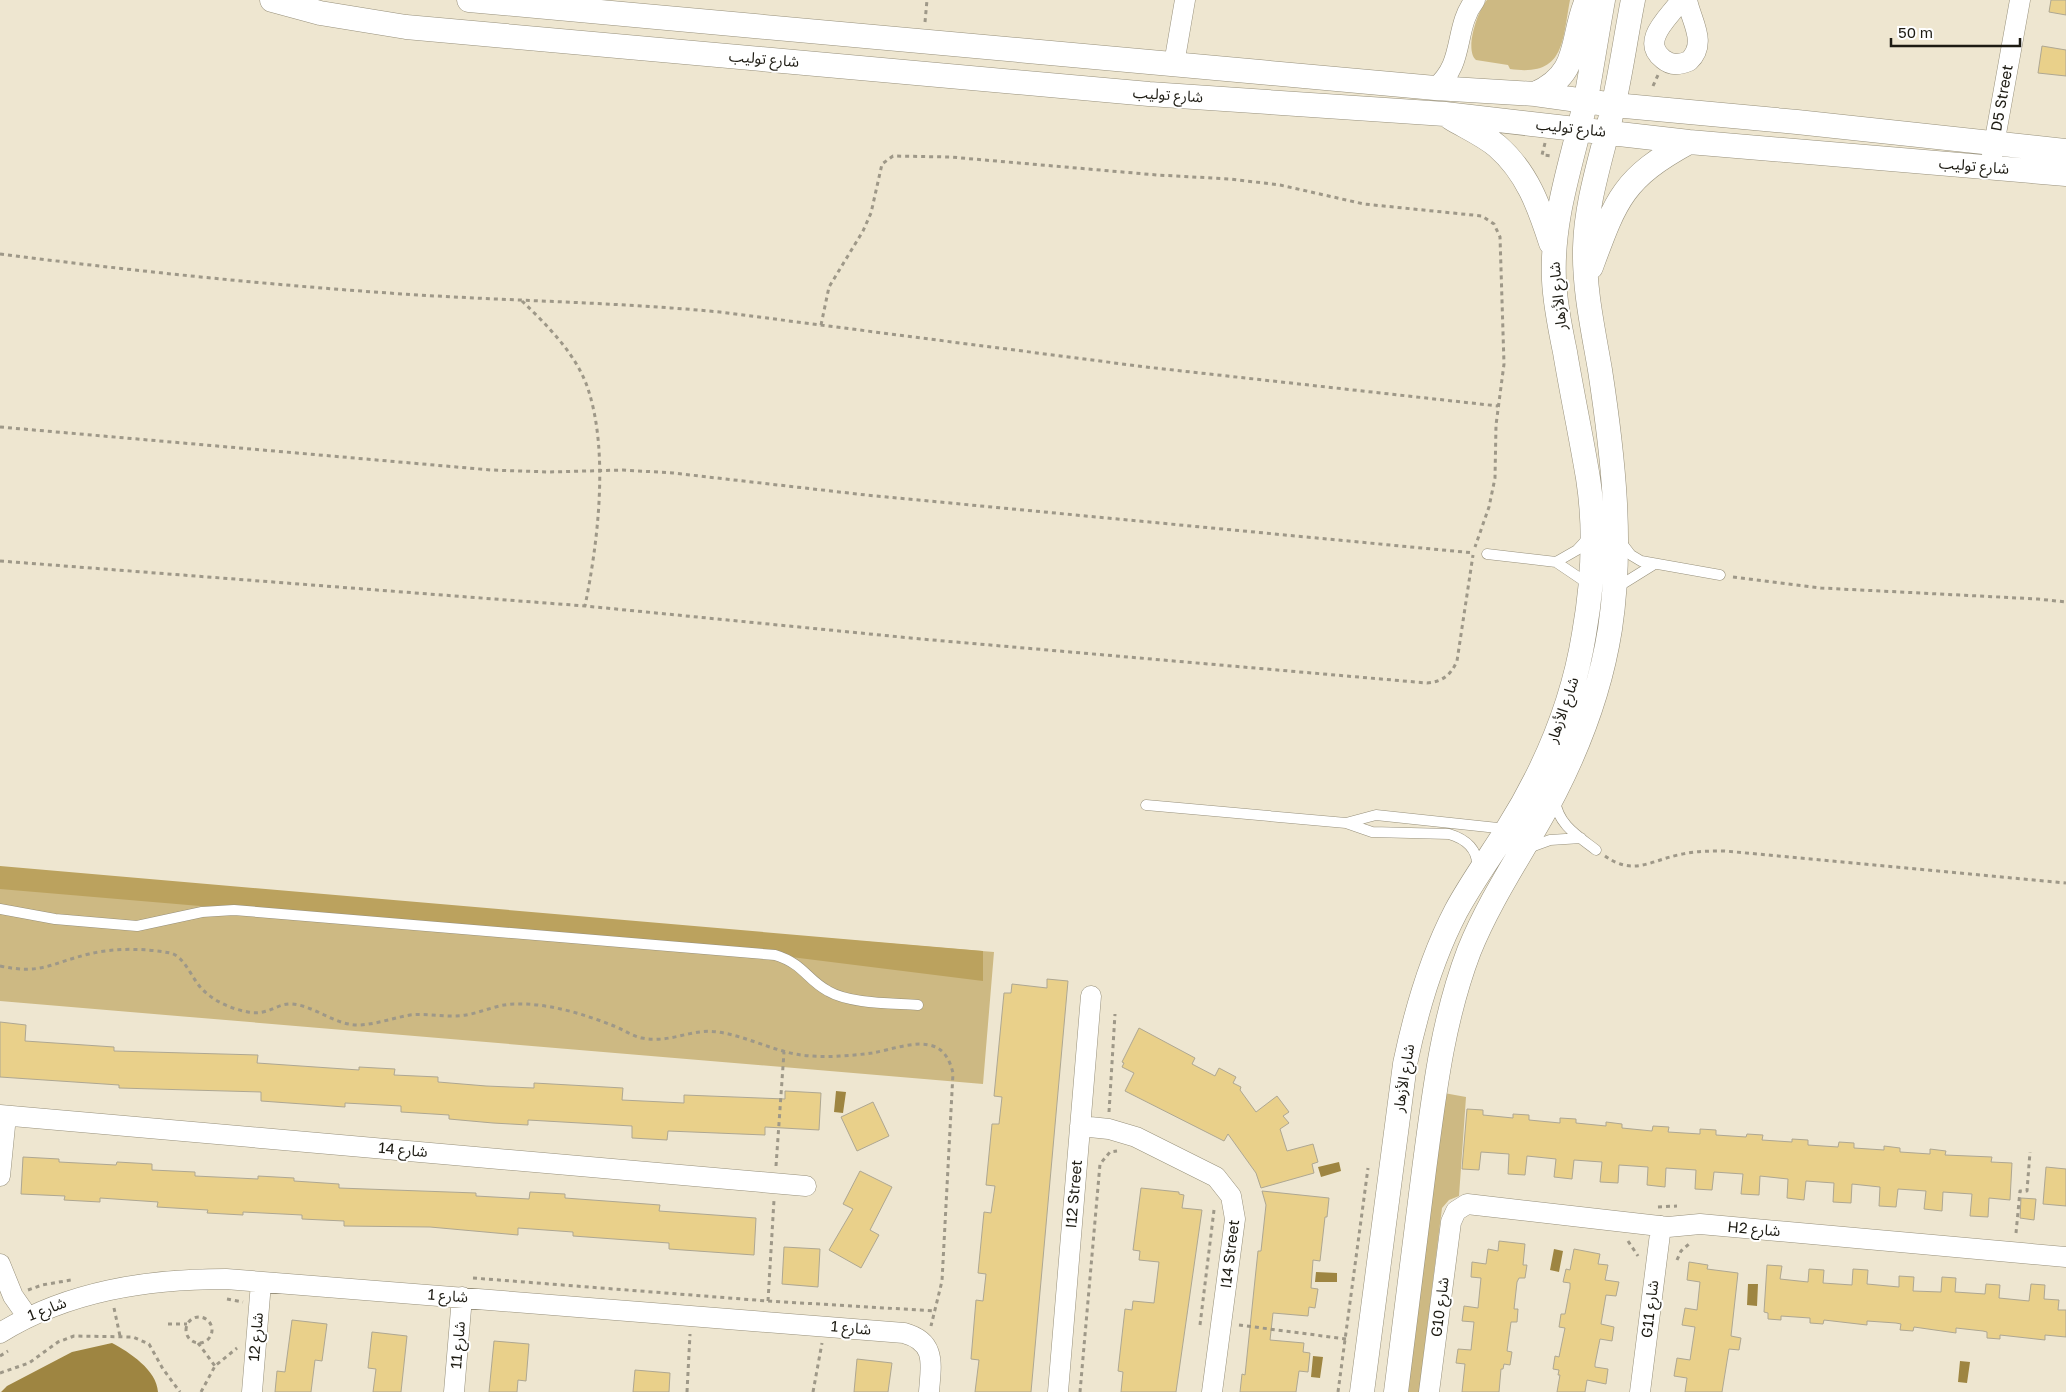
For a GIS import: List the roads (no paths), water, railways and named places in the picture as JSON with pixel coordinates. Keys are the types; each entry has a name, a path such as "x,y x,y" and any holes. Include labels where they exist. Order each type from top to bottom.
{"street":[{"name":"شارع توليب","path":"272,0 363,21 483,34 1048,85 1445,114 1689,142 2066,174"},
{"name":"شارع توليب","path":"469,0 609,6 1174,64 1435,88 1535,94 1614,105 1797,122 2066,151"},
{"path":"1048,85 1055,80 1071,75 1141,80 1159,75 1174,64 1185,0"},
{"path":"1435,88 1449,75 1454,64 1466,14 1475,0"},
{"path":"1535,94 1554,83 1570,64 1587,0"},
{"name":"شارع الأزهار","path":"1362,1392 1405,1064 1413,1024 1439,947 1477,875 1508,829 1536,778 1556,734 1573,686 1584,636 1591,585 1592,532 1588,480 1558,312 1554,282 1554,250 1557,215 1585,101 1602,0"},
{"name":"شارع الأزهار","path":"1396,1392 1438,1064 1446,1026 1473,943 1502,881 1554,794 1575,750 1589,711 1610,630 1615,589 1617,534 1607,426 1586,283 1585,247 1588,213 1614,105 1633,0"},
{"path":"1681,0 1658,29 1654,43 1656,50 1664,60 1676,64 1689,61 1698,46 1698,34 1687,0"},
{"name":"D5 Street","path":"1990,167 2020,0"},
{"path":"483,34 490,29 506,24 576,29 594,24 609,6"},
{"path":"1445,114 1496,145 1520,171 1538,202 1554,250"},
{"path":"1586,283 1610,216 1626,189 1648,167 1689,142"},
{"name":"I12 Street","path":"1058,1392 1091,996"},
{"path":"0,1176 3,1115"},
{"name":"شارع 14","path":"3,1115 806,1186"},
{"name":"I14 Street","path":"1080,1126 1109,1129 1136,1137 1216,1177 1227,1189 1233,1203 1235,1219 1212,1392"},
{"name":"H2 شارع","path":"1451,1222 1461,1207 1473,1203 1661,1226 1700,1224 2066,1257"},
{"name":"G10 شارع","path":"1429,1392 1451,1222"},
{"name":"G11 شارع","path":"1640,1392 1661,1226"},
{"path":"0,1264 13,1296 27,1316"},
{"name":"شارع 1","path":"0,1333 27,1316 90,1294 157,1281 226,1279 904,1333 914,1335 923,1342 929,1351 931,1361 929,1392"},
{"name":"شارع 12","path":"252,1392 261,1283"},
{"name":"شارع 11","path":"454,1392 462,1297"}],"lane":[{"path":"1556,562 1577,550 1592,532"},
{"path":"1617,534 1631,554 1653,565 1720,574"},
{"path":"1487,554 1556,562 1591,585"},
{"path":"1615,589 1653,565"},
{"path":"1554,794 1556,808 1561,820 1570,830 1596,850"},
{"path":"1146,805 1346,823 1372,832 1450,828 1508,829"},
{"path":"1346,823 1376,815 1450,828 1469,844 1475,853 1477,875"},
{"path":"1522,850 1550,840 1581,838"},
{"path":"0,908 55,919 136,926 202,912 234,910 775,955 794,963 818,984 839,996 918,1005"}]}
